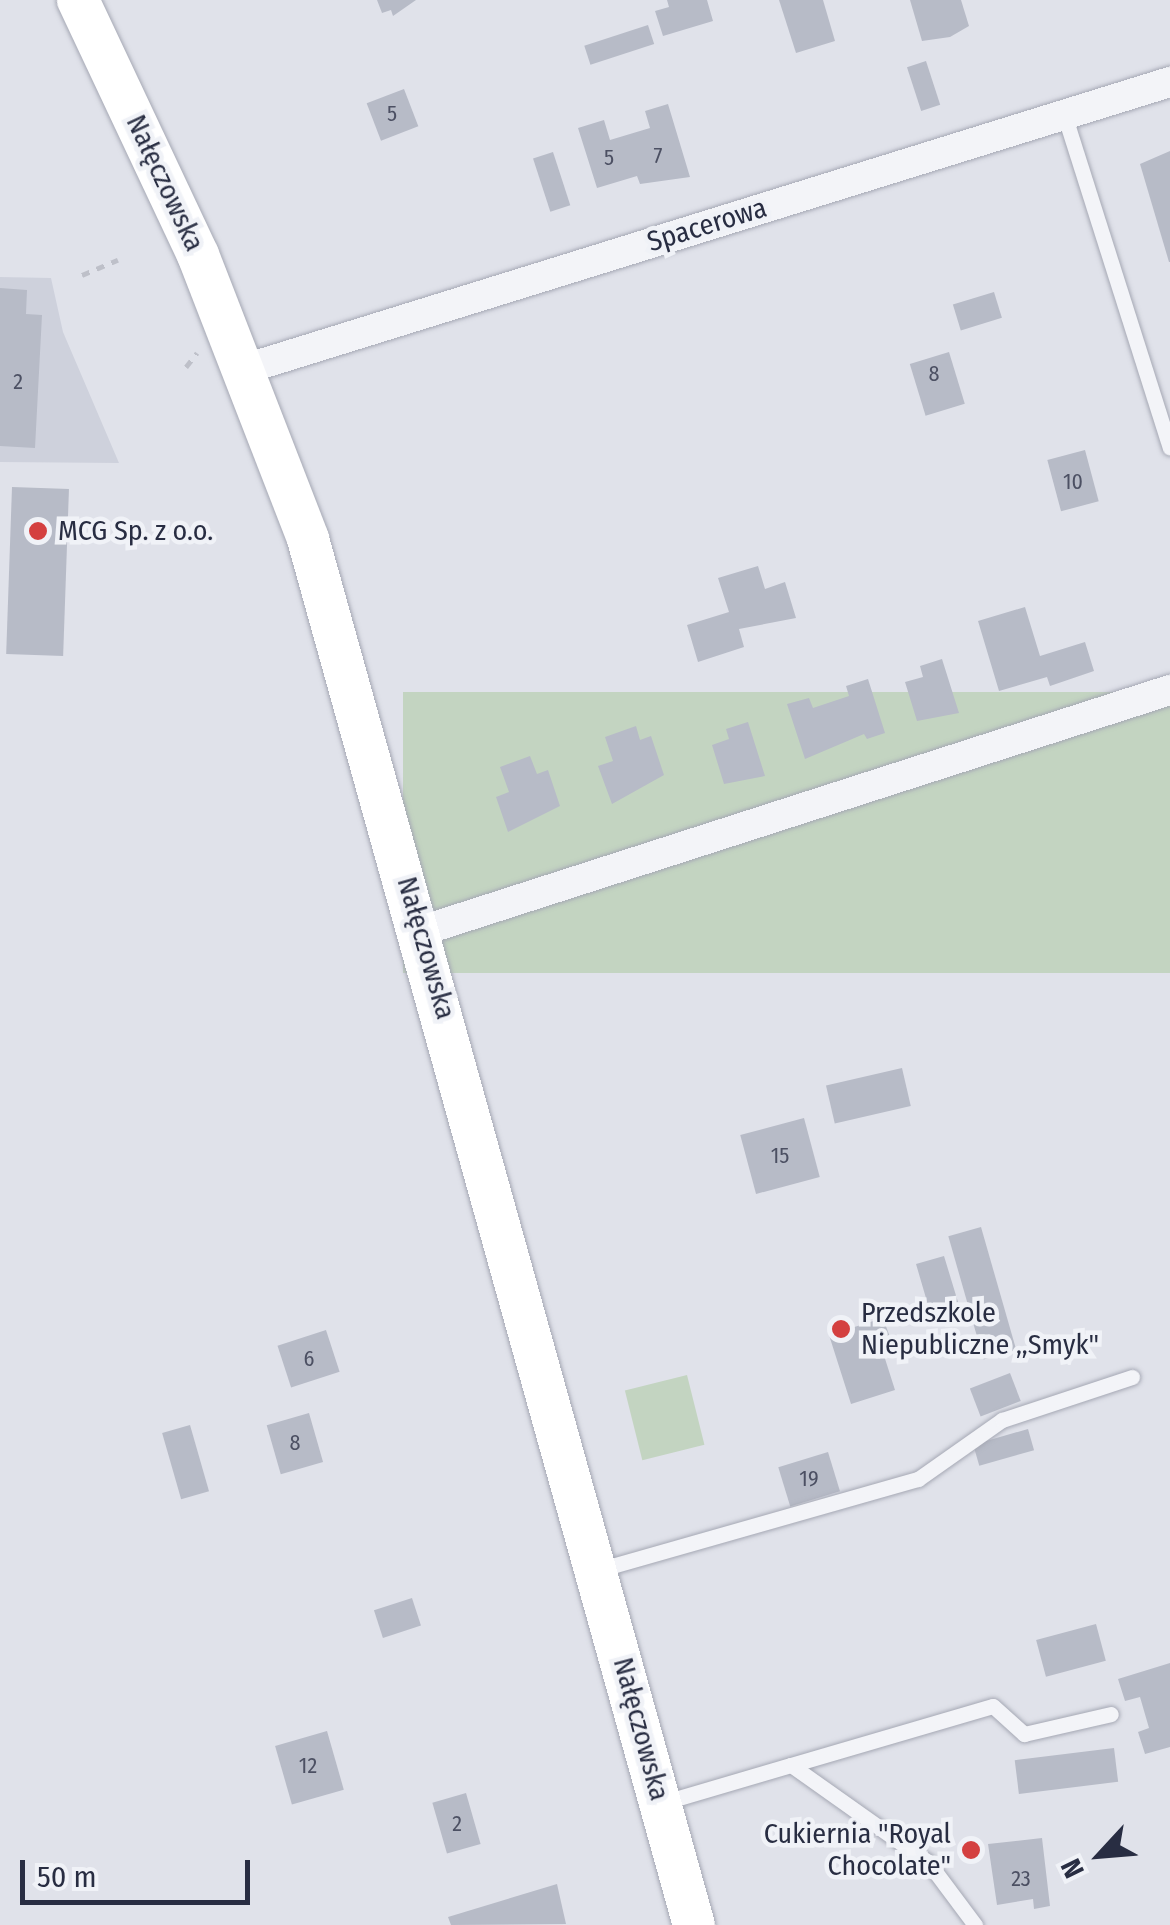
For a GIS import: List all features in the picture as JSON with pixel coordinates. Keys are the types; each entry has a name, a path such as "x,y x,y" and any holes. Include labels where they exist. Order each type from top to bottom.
{"main road":[{"name":"Nałęczowska","path":"78,0 245,369 308,539 421,930 694,1925"}],"street":[{"name":"Spacerowa","path":"245,369 1170,82"},
{"path":"421,930 1170,690"}],"lane":[{"path":"1064,114 1170,448"},
{"path":"598,1570 918,1479 1002,1420 1132,1378"},
{"path":"661,1803 993,1706 1024,1734 1111,1714"},
{"path":"792,1765 928,1862 974,1925"}],"path":[{"path":"82,275 118,260"}],"shaded area":[{"path":"0,277 51,278 63,332 119,463 0,462"}],"green space":[{"path":"403,692 1170,692 1170,973 403,973"},
{"path":"687,1375 704,1445 642,1460 625,1390"}],"building":[{"path":"377,0 416,0 393,16 391,10 382,13"},
{"path":"667,0 707,0 713,21 663,36 655,11 669,7"},
{"path":"779,0 823,0 835,41 796,53"},
{"path":"910,0 961,0 969,26 950,37 922,41"},
{"path":"648,25 654,44 590,65 584,46"},
{"path":"926,61 940,105 921,111 907,67"},
{"path":"404,89 418,126 381,141 367,103"},
{"path":"668,104 690,177 640,184 637,176 597,188 578,128 604,120 610,140 650,128 645,111"},
{"path":"1170,151 1170,262 1169,262 1140,164"},
{"path":"553,152 570,205 550,212 533,158"},
{"path":"0,288 27,290 26,314 42,315 35,448 0,446"},
{"path":"994,292 1002,318 961,330 953,305"},
{"path":"949,352 965,404 926,416 910,364"},
{"path":"1085,450 1099,501 1061,511 1047,460"},
{"name":"MCG Sp. z o.o.","path":"12,487 69,489 63,656 6,654"},
{"path":"758,566 765,589 785,582 796,618 739,629 744,647 698,662 687,625 729,612 718,578"},
{"path":"1025,607 1040,656 1085,642 1094,671 1050,686 1047,677 999,691 978,621"},
{"path":"942,659 959,713 917,721 905,682 923,677 920,666"},
{"path":"868,679 885,733 867,739 864,734 805,759 787,704 809,698 813,708 849,696 846,686"},
{"path":"748,722 765,776 724,784 712,745 729,739 726,729"},
{"path":"636,726 640,740 651,736 664,775 612,804 598,766 613,761 605,737"},
{"path":"530,756 537,774 548,770 560,806 508,832 496,797 509,792 500,767"},
{"path":"902,1068 911,1106 835,1124 826,1086"},
{"path":"804,1118 820,1177 756,1194 740,1135"},
{"path":"981,1227 1016,1350 984,1359 948,1236"},
{"path":"944,1256 958,1302 945,1305 949,1318 933,1322 916,1264"},
{"path":"883,1318 891,1340 880,1343 895,1390 851,1404 829,1335"},
{"path":"326,1330 340,1372 291,1388 277,1346"},
{"path":"1010,1373 1021,1401 981,1416 970,1388"},
{"path":"309,1413 323,1462 281,1474 267,1425"},
{"path":"190,1425 209,1491 181,1499 162,1433"},
{"path":"1028,1429 1034,1450 979,1466 973,1445"},
{"path":"828,1452 840,1491 790,1506 778,1467"},
{"path":"412,1598 421,1626 383,1638 374,1610"},
{"path":"1096,1624 1106,1661 1046,1677 1036,1640"},
{"path":"1170,1663 1170,1747 1145,1754 1138,1732 1149,1728 1140,1697 1125,1701 1118,1679"},
{"path":"327,1731 344,1790 292,1805 275,1746"},
{"path":"1114,1748 1118,1782 1019,1794 1015,1760"},
{"path":"466,1793 481,1844 447,1854 432,1803"},
{"path":"1042,1838 1050,1906 1034,1909 1033,1899 997,1905 988,1844"},
{"path":"557,1884 566,1924 451,1925 448,1917"}],"place":[{"name":"MCG Sp. z o.o.","path":"38,531"},
{"name":"Przedszkole Niepubliczne ,,Smyk\"","path":"841,1329"},
{"name":"Cukiernia \"Royal Chocolate\"","path":"971,1850"}]}
